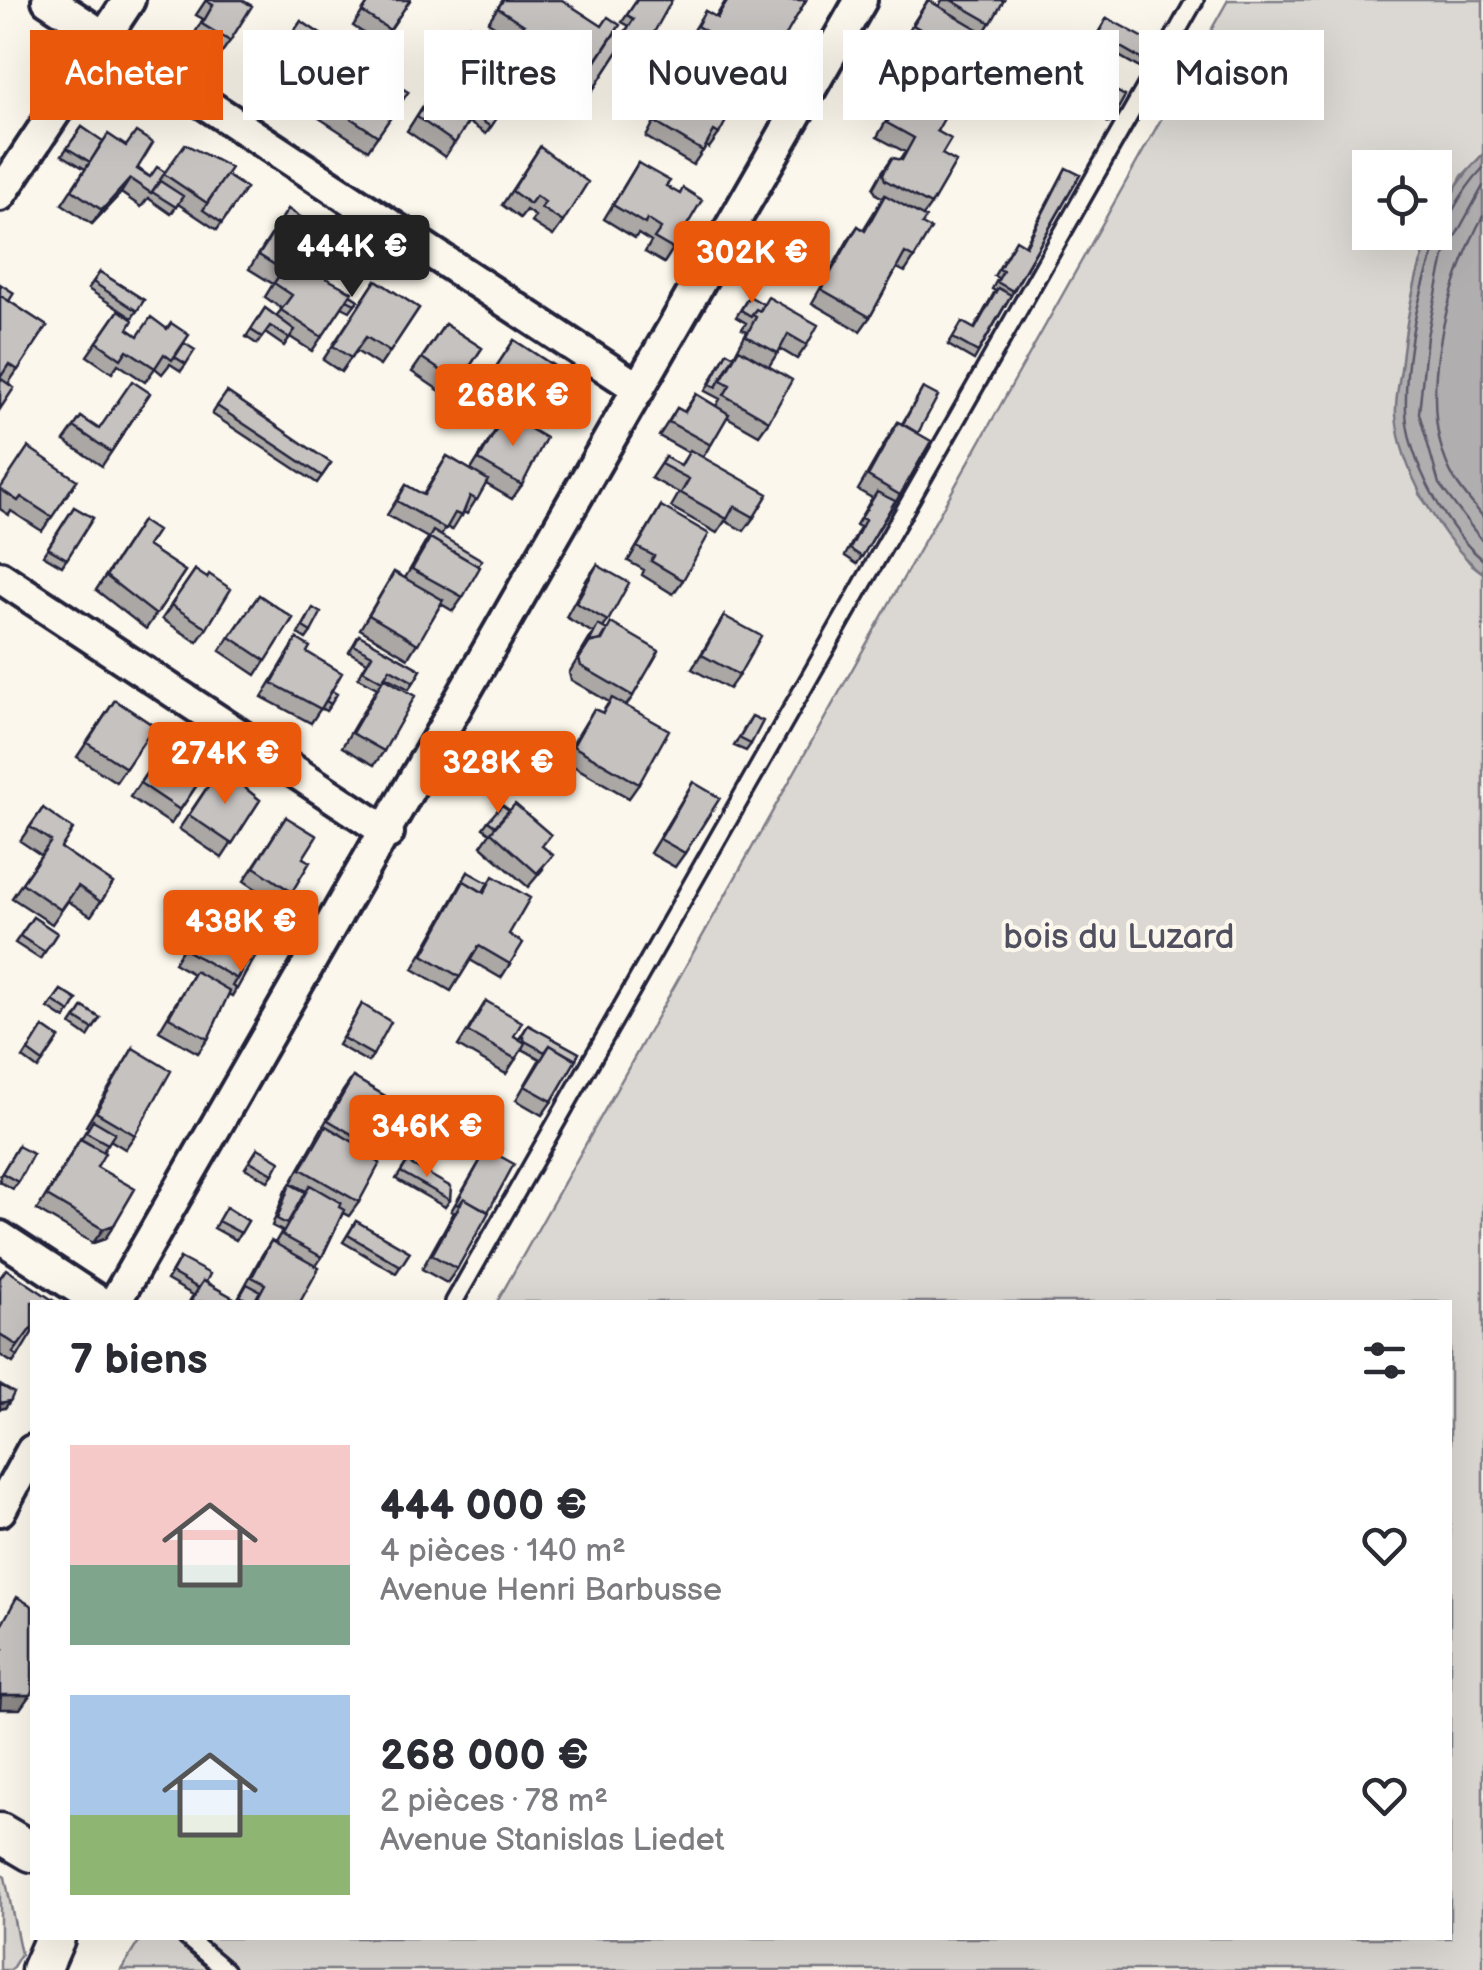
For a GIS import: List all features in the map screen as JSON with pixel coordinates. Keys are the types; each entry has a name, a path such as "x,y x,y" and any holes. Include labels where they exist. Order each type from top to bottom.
{"street":[{"path":"48,0 93,30"},
{"path":"109,30 128,0"},
{"path":"116,1300 388,833 861,0"},
{"path":"223,115 639,389"},
{"path":"0,195 49,120"},
{"path":"0,577 388,833"},
{"path":"0,1237 96,1300"},
{"path":"0,1510 30,1456"},
{"path":"0,1833 30,1851"},
{"path":"41,1970 53,1940"}],"lane":[{"path":"455,1300 1195,0"},
{"path":"189,1940 225,1970"}],"green space":[{"name":"bois du Luzard","path":"1228,0 1483,0 1483,154 1462,176 1452,195 1452,150 1352,150 1352,250 1423,250 1419,494 1470,563 1483,573 1483,1970 121,1970 140,1940 1452,1940 1452,1300 498,1300 1161,120 1324,120 1324,30 1211,30"},
{"path":"0,1874 5,1877 21,1954 11,1970 0,1970"}],"water":[{"path":"1483,154 1483,573 1452,542 1425,502 1405,458 1396,409 1409,310 1424,253 1452,250 1452,195"}],"building":[{"path":"242,0 252,6 230,41 223,37 223,30 212,30 202,24 213,5 206,1"},
{"path":"370,0 410,0 390,30 362,12"},
{"path":"503,0 562,0 602,26 608,17 620,25 612,30 612,37 595,63 592,30 525,30 521,28 524,25 498,8"},
{"path":"637,0 672,0 655,30 626,30 634,19 627,15"},
{"path":"728,0 806,0 789,30 704,30 697,26 705,11 717,18"},
{"path":"928,0 979,30 922,30 913,25"},
{"path":"951,0 1004,0 991,23"},
{"path":"1107,18 1139,35 1139,58 1119,46 1119,30 1100,30"},
{"path":"301,21 314,30 295,30"},
{"path":"612,37 612,61 595,87 592,67"},
{"path":"424,105 424,120 469,120 455,143 417,117"},
{"path":"354,120 389,120 378,136"},
{"path":"726,120 719,134 714,131 703,151 656,123"},
{"path":"943,120 937,131 951,139 942,154 956,162 931,205 885,180 883,174 892,158 902,160 914,138 887,123"},
{"path":"82,127 103,141 90,162 67,148"},
{"path":"136,132 153,143 137,169 150,177 157,167 165,172 185,144 231,168 207,203 164,174 151,193 130,179 102,210 72,190 108,134 126,146"},
{"path":"540,147 588,182 563,222 541,208 545,202 536,196 530,204 512,191"},
{"path":"638,163 670,181 666,186 680,194 683,188 702,200 673,249 654,238 661,228 647,219 645,224 613,205"},
{"path":"1066,168 1080,175 1013,291 997,282 1003,271 999,269 1016,240 1026,246"},
{"path":"226,175 246,188 222,223 203,210"},
{"path":"160,181 183,196 176,207 152,192"},
{"path":"885,195 926,218 922,224 931,229 914,258 905,253 870,317 821,289 858,226 865,231"},
{"path":"288,209 313,225 308,233 325,244 309,269 352,292 322,337 281,310 292,295 274,283 283,270 259,255"},
{"path":"100,272 144,300 137,311 93,282"},
{"path":"376,280 419,308 390,352 366,337 351,358 333,346"},
{"path":"0,284 14,293 9,301 0,297"},
{"path":"998,288 1011,295 978,352 953,338 962,322 975,329"},
{"path":"1,296 47,326 18,370 9,364 0,378"},
{"path":"749,296 763,304 751,316 741,310"},
{"path":"768,297 818,325 807,345 788,334 778,353 746,336 756,317 752,314 756,309 760,311"},
{"path":"265,308 295,330 289,338 270,326 262,337 251,330"},
{"path":"119,310 133,320 128,329 138,336 151,317 167,329 171,323 189,335 172,360 164,354 155,368 127,350 121,359 97,342"},
{"path":"445,324 482,348 459,383 422,358"},
{"path":"514,340 554,366 524,411 484,385"},
{"path":"184,343 195,350 186,364 175,357"},
{"path":"739,349 792,380 769,421 724,395 730,385 721,380"},
{"path":"727,352 734,356 716,387 710,384"},
{"path":"0,378 14,388 0,409"},
{"path":"132,381 150,393 111,452 74,427 81,417 99,429"},
{"path":"923,388 938,396 918,433 903,424"},
{"path":"227,392 331,463 322,476 217,406"},
{"path":"696,394 729,414 711,445 669,422 677,408 685,412"},
{"path":"505,414 546,438 522,485 479,460"},
{"path":"898,422 931,441 900,495 868,476"},
{"path":"28,447 77,480 52,517 0,489"},
{"path":"690,450 768,494 754,517 734,506 727,519 681,493 689,479 661,464 665,457 681,466"},
{"path":"447,456 488,480 477,500 470,496 462,516 455,513 446,529 397,501 406,485 424,495"},
{"path":"877,492 895,501 862,557 850,549 865,520 861,518"},
{"path":"661,506 709,534 683,580 651,561 654,556 637,547"},
{"path":"74,507 93,518 67,559 48,548"},
{"path":"142,521 157,531 147,546 185,571 156,615 106,576"},
{"path":"433,531 482,560 478,566 430,538 425,545"},
{"path":"430,538 480,567 463,597 412,569"},
{"path":"597,565 629,583 608,621 576,603"},
{"path":"195,570 231,589 207,628 171,605"},
{"path":"394,572 443,600 418,644 369,615"},
{"path":"259,595 293,618 266,661 230,637"},
{"path":"313,608 321,613 311,632 303,627"},
{"path":"724,616 761,636 739,675 702,655"},
{"path":"611,623 659,651 633,696 581,666 579,659 590,642 602,640"},
{"path":"598,625 607,630 601,640 589,643"},
{"path":"359,635 421,670 414,682 390,669 382,681 363,670 372,655 354,645"},
{"path":"297,639 310,647 307,652 342,673 321,709 272,683"},
{"path":"384,678 415,696 384,751 352,733"},
{"path":"332,691 337,694 331,704 326,701"},
{"path":"612,698 669,730 639,784 573,746 594,709 603,713"},
{"path":"115,700 154,726 126,768 87,743"},
{"path":"752,716 763,721 751,744 739,738"},
{"path":"169,740 211,764 180,810 140,783"},
{"path":"220,768 260,800 232,844 189,815"},
{"path":"693,782 720,798 685,853 660,839"},
{"path":"515,804 551,835 542,846 553,855 537,873 491,832"},
{"path":"502,805 509,810 495,826 488,821"},
{"path":"43,808 73,829 61,848 113,883 101,902 78,886 61,910 22,883 51,841 30,827"},
{"path":"286,817 317,836 303,858 310,862 292,892 254,867"},
{"path":"468,872 488,883 483,892 464,881 459,888"},
{"path":"493,876 530,898 509,934 523,943 510,964 479,946 460,977 423,955 464,881 484,893"},
{"path":"207,908 265,940 256,956 251,954 237,979 184,949"},
{"path":"33,917 57,933 45,952 20,936"},
{"path":"247,961 251,963 237,989 232,986"},
{"path":"195,971 230,991 208,1039 169,1017"},
{"path":"61,990 77,1000 70,1012 53,1001"},
{"path":"486,1001 522,1022 514,1036 525,1043 516,1059 468,1032"},
{"path":"362,1004 391,1022 373,1055 343,1038"},
{"path":"83,1007 100,1018 93,1029 76,1018"},
{"path":"528,1025 579,1053 575,1060 550,1045 545,1052 525,1041 522,1035"},
{"path":"43,1027 59,1038 43,1062 28,1051"},
{"path":"550,1045 576,1060 552,1101 525,1086"},
{"path":"133,1048 171,1071 135,1135 96,1112"},
{"path":"353,1077 385,1096 360,1139 328,1120"},
{"path":"93,1120 115,1133 108,1144 86,1132"},
{"path":"326,1126 380,1163 359,1202 301,1169"},
{"path":"80,1139 105,1153 97,1167 135,1189 114,1225 103,1229 47,1196"},
{"path":"18,1146 33,1154 18,1182 2,1173"},
{"path":"258,1148 280,1161 273,1174 250,1161"},
{"path":"487,1149 514,1164 488,1212 464,1198 456,1204"},
{"path":"407,1162 451,1187 450,1200 401,1172"},
{"path":"290,1184 305,1192 287,1224 277,1219"},
{"path":"310,1185 341,1203 339,1207 344,1210 322,1257 282,1235"},
{"path":"464,1198 489,1212 457,1269 432,1255"},
{"path":"226,1207 248,1221 241,1233 218,1221"},
{"path":"356,1221 410,1252 401,1266 348,1235"},
{"path":"271,1241 319,1268 301,1300 263,1300 258,1297 265,1284 252,1277"},
{"path":"180,1258 210,1274 206,1282 198,1288 172,1273"},
{"path":"6,1269 52,1300 30,1300 30,1330 18,1346 0,1334 0,1278"},
{"path":"203,1281 237,1300 191,1300"},
{"path":"247,1284 260,1291 255,1300 240,1296"},
{"path":"30,1330 18,1356 13,1353"},
{"path":"0,1385 14,1393 10,1401 0,1403"},
{"path":"17,1597 30,1605 30,1695 1,1695 0,1699 0,1628"}]}
